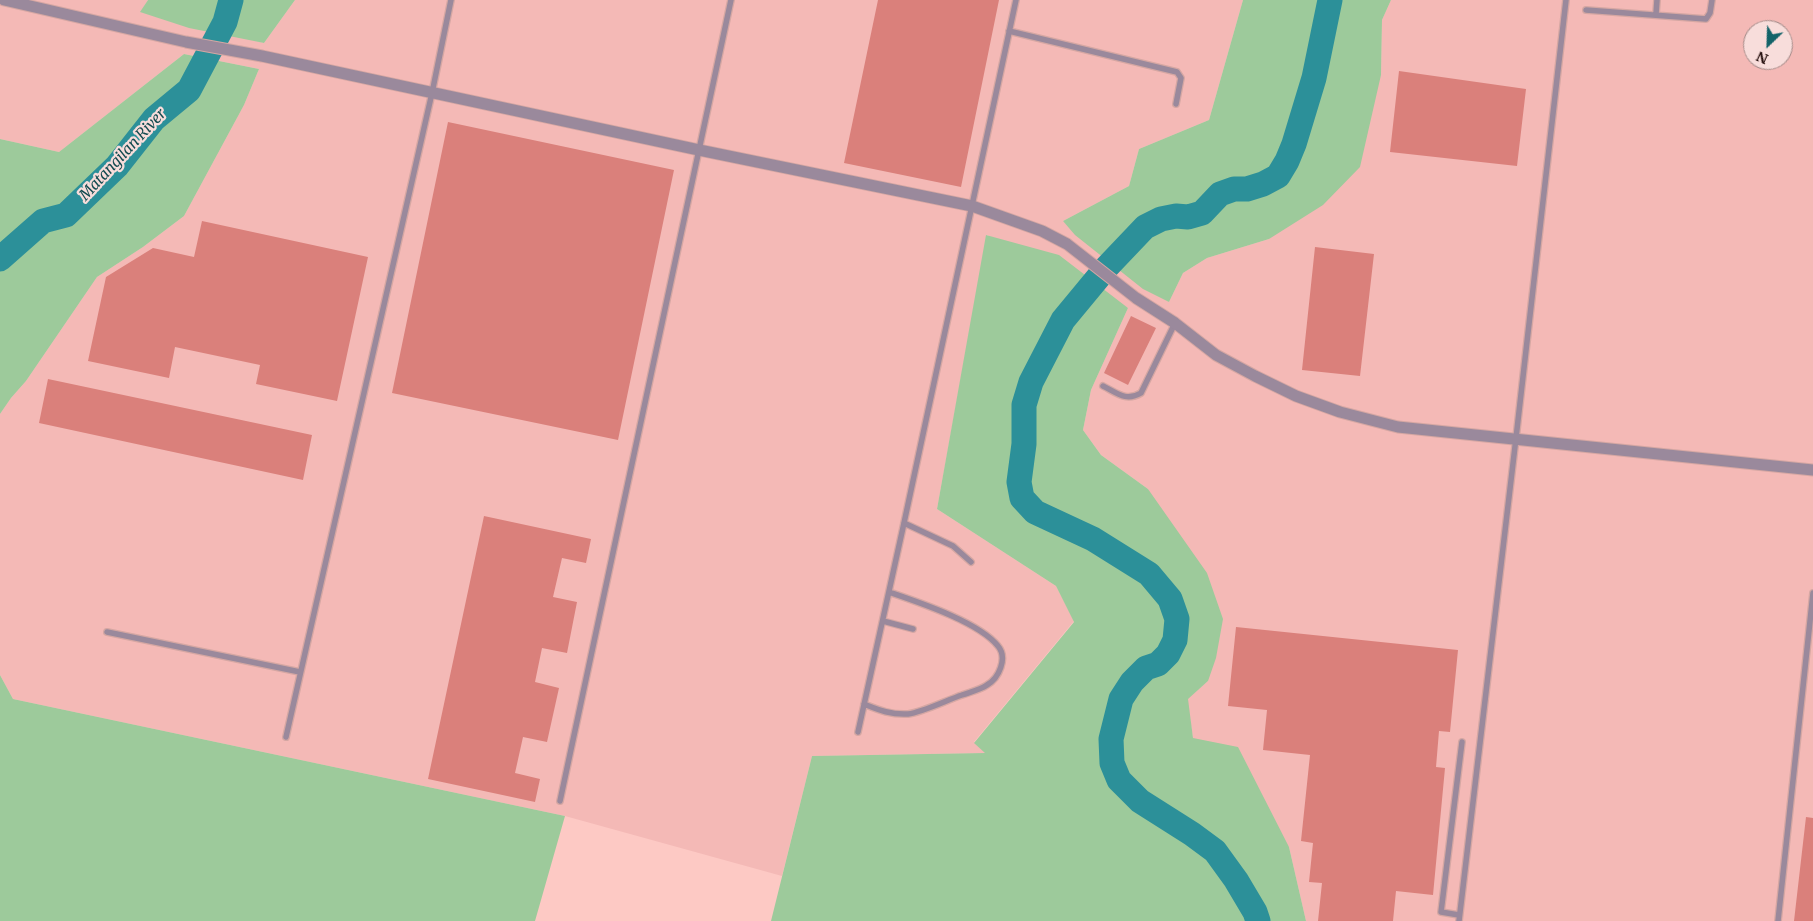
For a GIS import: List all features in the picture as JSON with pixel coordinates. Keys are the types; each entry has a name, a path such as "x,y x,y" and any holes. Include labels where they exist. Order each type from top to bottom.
{"street":[{"path":"4,0 186,42 262,56 699,150 972,206 1042,231 1067,244 1136,298 1175,323 1216,355 1296,396 1340,412 1398,427 1813,470"}],"lane":[{"path":"286,736 432,93 451,0"},
{"path":"560,801 731,0"},
{"path":"858,732 1016,0"},
{"path":"1462,742 1441,912 1459,918 1566,0"},
{"path":"1656,14 1657,0"},
{"path":"1586,10 1706,19 1710,12 1712,0"},
{"path":"1009,32 1177,72 1181,78 1176,104"},
{"path":"1103,386 1129,398 1134,398 1141,393 1175,323"},
{"path":"904,524 952,546 971,562"},
{"path":"864,704 884,712 910,714 988,685 998,675 1002,666 1002,654 999,646 987,636 965,622 889,592"},
{"path":"1778,921 1813,593"},
{"path":"883,621 913,629"},
{"path":"107,632 300,672"}],"shaded area":[{"path":"0,0 148,0 141,12 264,43 295,0 1243,0 1209,120 1139,149 1129,186 1063,221 1169,302 1183,273 1207,258 1269,239 1381,75 1382,20 1391,0 1813,0 1813,921 1306,921 1289,847 1193,738 1187,699 1208,681 1148,489 1101,455 1083,430 1091,390 1128,308 987,235 937,509 1056,586 1074,621 974,742 986,753 812,756 782,876 565,816 13,699 0,675 0,414 26,381 97,277 143,247 184,216 244,105 259,69 184,54 59,152 0,139"}],"green space":[{"path":"148,0 295,0 264,43 189,28 140,12"},
{"path":"1243,0 1391,0 1382,20 1381,75 1360,167 1323,205 1269,239 1207,258 1183,273 1169,302 1143,289 1075,235 1063,221 1129,186 1139,149 1209,120"},
{"path":"184,54 259,69 244,105 184,216 143,247 97,277 26,381 0,414 0,139 59,152"},
{"path":"986,235 1059,255 1128,308 1091,390 1083,430 1101,455 1148,489 1207,573 1223,619 1216,658 1208,681 1188,699 1193,738 1238,747 1289,847 1306,921 771,921 812,756 985,753 974,743 1074,622 1056,586 937,509"},
{"path":"0,675 13,699 565,816 535,921 0,921"}],"building":[{"path":"878,0 999,0 961,187 844,163"},
{"path":"1399,71 1526,89 1517,166 1390,152"},
{"path":"448,122 674,170 618,440 392,393"},
{"path":"202,221 368,257 337,401 256,384 260,365 175,347 169,378 88,361 106,277 153,248 194,257"},
{"path":"1315,247 1374,254 1360,376 1302,370"},
{"path":"1131,316 1156,328 1128,385 1104,373"},
{"path":"48,379 312,435 303,480 39,423"},
{"path":"484,516 591,539 586,563 562,558 553,597 577,602 567,653 542,648 535,682 559,688 547,742 523,737 515,773 540,779 535,802 428,779"},
{"path":"1236,627 1458,650 1450,732 1439,731 1436,767 1445,768 1433,895 1396,891 1393,921 1318,921 1322,883 1309,882 1313,843 1301,841 1310,755 1263,750 1267,710 1228,706"},
{"path":"1806,817 1813,818 1813,921 1794,921"}],"waterway":[{"name":"Matangilan River","path":"0,259 43,221 66,215 117,166 154,119 189,90 225,22 231,0"},
{"path":"1258,921 1255,912 1236,880 1215,851 1140,801 1119,780 1112,763 1111,739 1121,699 1132,682 1146,668 1158,664 1168,654 1175,640 1177,619 1170,599 1149,574 1093,539 1035,512 1022,498 1019,482 1024,444 1024,405 1031,382 1063,320 1106,268 1145,227 1161,219 1176,216 1188,217 1202,213 1220,194 1234,189 1247,189 1263,184 1278,176 1294,144 1314,78 1330,0"}]}
